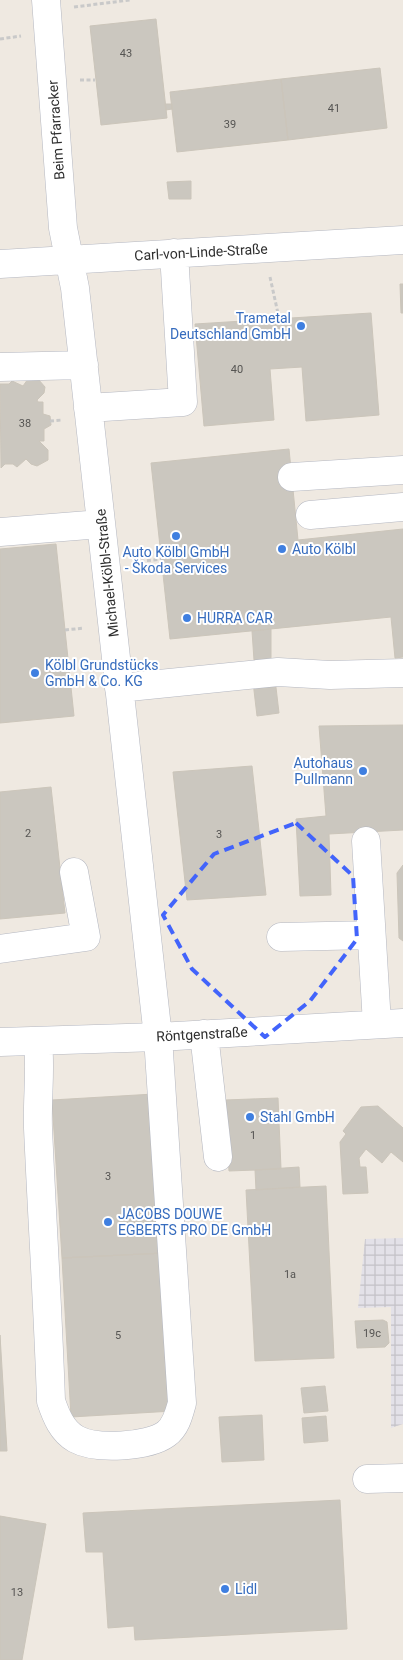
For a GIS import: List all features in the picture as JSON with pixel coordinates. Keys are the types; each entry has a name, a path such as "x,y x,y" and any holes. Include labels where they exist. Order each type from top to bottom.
{"street":[{"name":"Beim Pfarracker","path":"46,5 63,228 70,260"},
{"name":"Carl-von-Linde-Straße","path":"0,264 403,240"},
{"path":"88,408 183,402 174,253"},
{"name":"Michael-Kölbl-Straße","path":"38,1041 41,1069 38,1125 51,1401 56,1417 75,1438 88,1444 139,1444 156,1440 168,1433 178,1419 182,1403 158,1036 84,365 70,260"},
{"path":"0,368 84,365"},
{"path":"292,477 403,470"},
{"path":"310,515 403,507"},
{"path":"0,532 101,524"},
{"path":"119,688 278,672 330,675 403,673"},
{"path":"366,841 371,935 390,1023"},
{"path":"0,949 86,937 74,872"},
{"path":"281,937 371,935"},
{"name":"Röntgenstraße","path":"0,1042 204,1034 390,1023"},
{"path":"204,1034 218,1157"},
{"path":"367,1479 403,1478"}],"path":[{"path":"46,5 130,0"},
{"path":"270,276 279,318"},
{"path":"126,564 162,559"},
{"path":"65,630 90,628"}],"highlighted area":[{"path":"296,823 353,876 357,939 310,1001 265,1037 192,969 163,915 214,854"}],"shaded area":[{"path":"403,1238 403,1424 391,1428 391,1307 358,1308 365,1239"}],"building":[{"path":"156,19 167,118 101,125 90,26"},
{"path":"380,68 387,128 288,140 281,79"},
{"path":"281,79 288,140 177,152 170,92"},
{"path":"165,104 172,104 172,109 166,110"},
{"path":"191,181 191,199 169,199 167,182"},
{"path":"400,284 403,284 403,313 401,313"},
{"path":"371,313 379,415 306,421 302,367 270,369 274,420 204,426 195,324"},
{"path":"28,379 38,379 45,387 44,393 37,400 38,402 43,402 43,414 50,416 51,425 44,429 44,441 39,441 48,450 48,460 37,466 31,464 26,459 17,467 13,464 5,464 1,468 0,384 9,384 12,381 23,386"},
{"name":"Auto Kölbl","path":"289,449 298,540 403,529 403,657 395,658 391,617 170,639 151,463"},
{"name":"Kölbl Grundstücks GmbH & Co. KG","path":"56,544 74,716 0,723 0,549"},
{"path":"271,629 271,660 254,660 252,631"},
{"path":"275,679 279,713 257,716 253,682"},
{"name":"Autohaus Pullmann","path":"403,725 403,830 329,834 331,895 300,896 296,819 326,816 319,726"},
{"path":"252,766 266,895 187,900 173,772"},
{"path":"51,787 65,913 0,919 0,792"},
{"path":"403,865 403,941 399,938 397,873"},
{"path":"154,1094 164,1253 62,1258 52,1100"},
{"path":"278,1098 281,1169 229,1171 225,1100"},
{"path":"378,1106 403,1128 403,1162 391,1152 382,1163 366,1149 359,1158 360,1167 366,1167 368,1193 343,1194 340,1142 346,1134 343,1131 361,1107"},
{"path":"299,1167 300,1187 256,1190 255,1170"},
{"path":"326,1186 334,1358 255,1361 246,1190"},
{"path":"164,1253 173,1411 71,1417 62,1258"},
{"path":"383,1320 387,1322 389,1343 385,1347 357,1348 355,1321"},
{"path":"0,1335 7,1451 0,1451"},
{"path":"325,1386 328,1411 304,1413 301,1388"},
{"path":"262,1415 264,1460 222,1462 219,1417"},
{"path":"326,1416 328,1441 304,1443 302,1418"},
{"name":"Lidl","path":"340,1500 347,1629 135,1640 134,1626 108,1628 103,1552 86,1552 83,1513"},
{"path":"0,1516 46,1524 22,1660 0,1660"}],"place":[{"name":"Trametal Deutschland GmbH","path":"301,326"},
{"name":"Auto Kölbl GmbH - Škoda Services","path":"176,536"},
{"name":"Auto Kölbl","path":"282,549"},
{"name":"HURRA CAR","path":"187,618"},
{"name":"Kölbl Grundstücks GmbH & Co. KG","path":"35,673"},
{"name":"Autohaus Pullmann","path":"363,771"},
{"name":"Stahl GmbH","path":"250,1117"},
{"name":"JACOBS DOUWE EGBERTS PRO DE GmbH","path":"108,1222"},
{"name":"Lidl","path":"225,1589"}]}
